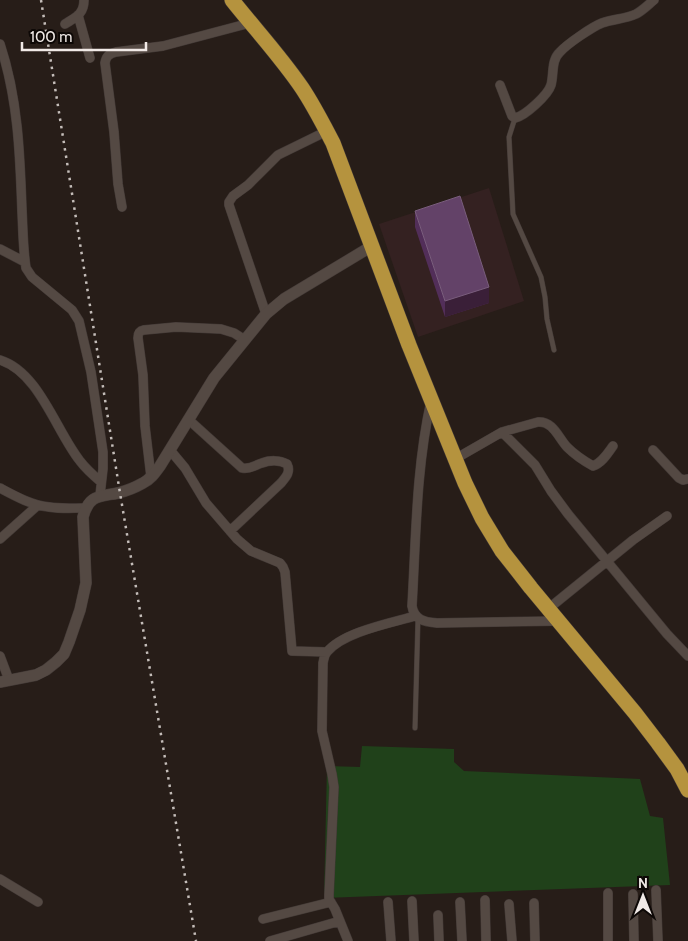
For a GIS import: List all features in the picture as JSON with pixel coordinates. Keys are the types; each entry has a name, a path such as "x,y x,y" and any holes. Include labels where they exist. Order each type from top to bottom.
{"highway":[{"path":"232,0 302,88 318,114 332,143 409,345 465,483 482,518 502,551 635,713 677,769 688,790"}],"street":[{"path":"65,24 84,8 84,0"},
{"path":"500,85 510,113 515,118 518,118 550,89 555,58 563,48 601,24 636,14 654,0"},
{"path":"78,15 90,58"},
{"path":"122,207 118,184 106,58 116,52 163,46 250,23"},
{"path":"0,44 8,68 16,109 25,262 28,273 72,310 79,321 92,379 103,452 100,496"},
{"path":"266,314 228,205 233,196 248,185 278,155 326,131"},
{"path":"0,656 5,682 36,675 46,670 64,654 80,610 86,583 83,517 85,508 90,502 100,496 120,493 151,478 214,378 266,314 284,299 372,246"},
{"path":"0,249 25,262"},
{"path":"151,478 144,375 138,338 140,331 176,327 221,329 234,333 245,340"},
{"path":"0,360 11,364 30,382 79,460 102,482"},
{"path":"417,618 412,606 420,474 424,433 431,400"},
{"path":"188,420 242,468 249,469 262,463 273,462 284,462 287,464 288,475 281,484 230,531"},
{"path":"455,459 502,432 538,422 545,422 553,428 567,446 593,466 596,466 613,446"},
{"path":"502,432 535,465 568,514 667,634 688,656"},
{"path":"170,450 185,468 206,502 244,546 251,551 276,560 283,567 292,651 327,652"},
{"path":"653,450 679,478 683,480 688,479"},
{"path":"0,488 38,505 85,508"},
{"path":"0,539 38,505"},
{"path":"548,609 667,516"},
{"path":"348,941 329,895 334,787 322,724 323,663 327,652 334,645 345,639 371,628 417,618 437,624 558,621"},
{"path":"0,880 38,902"},
{"path":"656,890 658,941"},
{"path":"608,893 608,941"},
{"path":"633,894 634,941"},
{"path":"485,900 486,941"},
{"path":"412,901 414,941"},
{"path":"263,919 331,902"},
{"path":"388,902 391,941"},
{"path":"460,902 462,941"},
{"path":"534,903 535,941"},
{"path":"509,904 512,941"},
{"path":"438,915 439,941"},
{"path":"270,941 340,921"}],"lane":[{"path":"515,118 509,137 513,214 542,277 547,319 554,350"},
{"path":"415,728 417,618"}],"shaded area":[{"path":"489,188 524,301 418,337 379,224"}],"green space":[{"path":"362,746 454,749 454,762 464,771 640,779 650,816 663,818 670,885 324,898 327,766 360,767"}],"building":[{"path":"460,196 489,287 445,301 415,211"}],"railway":[{"path":"41,0 120,493 196,941"}]}
